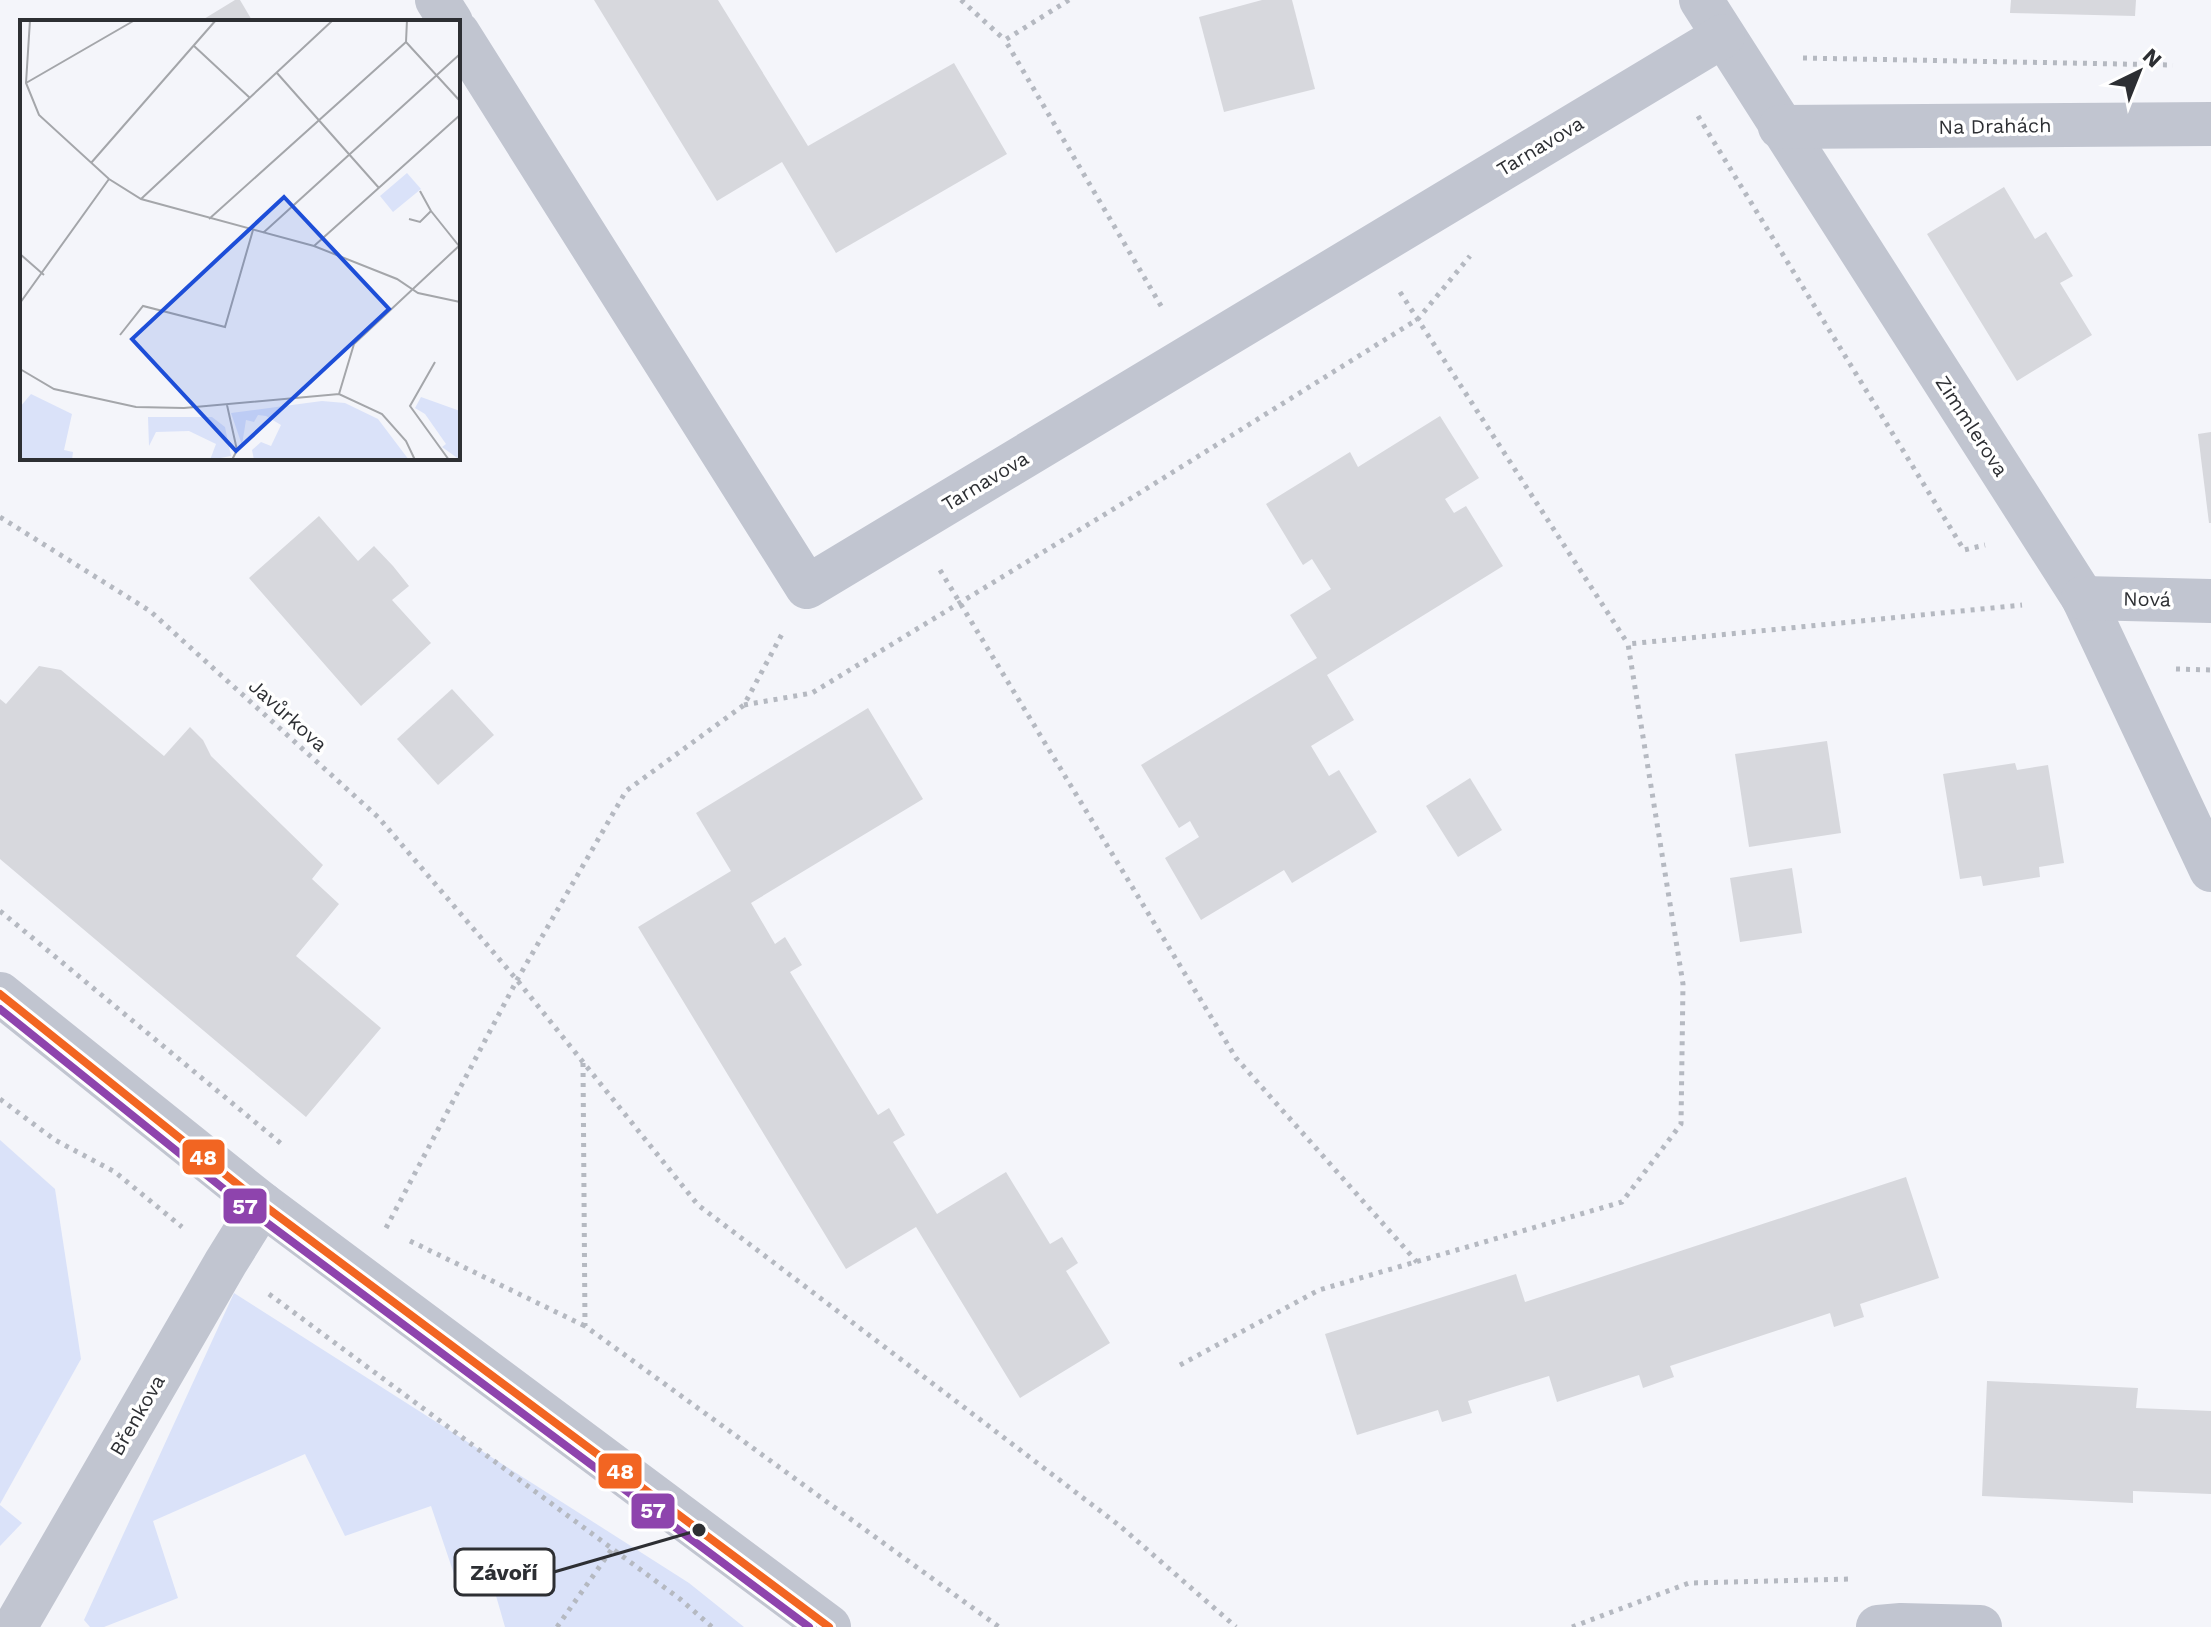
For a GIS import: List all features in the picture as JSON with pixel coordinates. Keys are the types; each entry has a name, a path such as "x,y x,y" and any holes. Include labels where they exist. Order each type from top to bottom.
{"street":[{"path":"437,0 450,20"},
{"name":"Zimmlerova","path":"1712,18 2083,598 2211,870"},
{"name":"Tarnavova","path":"807,587 1371,247 1712,18"},
{"path":"460,36 807,587"},
{"name":"Na Drahách","path":"1780,127 2211,124"},
{"name":"Nová","path":"2083,598 2211,601"},
{"path":"0,994 262,1204 829,1627"},
{"name":"Břenkova","path":"15,1627 262,1204"},
{"path":"1878,1627 1980,1627"}],"path":[{"path":"961,0 1005,40 1190,357"},
{"path":"1005,40 1069,0"},
{"path":"2040,530 1964,550 1690,103 1774,57 2180,65"},
{"path":"1180,1365 1319,1290 1622,1202 1681,1124 1683,984 1628,644 1371,247"},
{"path":"744,705 812,693 1418,319 1475,248"},
{"name":"Javůrkova","path":"0,517 150,611 379,818 517,980 698,1205 1120,1526 1236,1627"},
{"path":"913,524 1236,1058 1417,1262"},
{"path":"385,1229 517,980 626,791 744,705 807,587"},
{"path":"1628,644 2083,598"},
{"path":"0,911 289,1150"},
{"path":"583,1062 585,1326"},
{"path":"0,1099 55,1140 115,1172 226,1262 680,1599 712,1627"},
{"path":"373,1219 385,1229 585,1326 999,1627"},
{"path":"557,1627 612,1549"},
{"path":"1572,1627 1689,1583 1857,1579"}],"shaded area":[{"path":"0,1140 55,1189 81,1359 0,1504"},
{"path":"234,1293 689,1583 744,1627 505,1627 488,1568 456,1580 431,1506 345,1536 305,1454 153,1521 178,1598 104,1627 90,1627 84,1620"},
{"path":"0,1505 22,1523 0,1546"}],"building":[{"path":"240,0 252,20 202,20"},
{"path":"594,0 718,0 808,146 954,63 1007,154 836,253 782,162 717,201"},
{"path":"1262,0 1292,0 1315,89 1224,112 1199,17"},
{"path":"2011,0 2136,0 2135,16 2010,13"},
{"path":"2004,187 2035,239 2046,232 2073,276 2060,283 2092,335 2017,381 1927,234"},
{"path":"1440,416 1479,478 1445,499 1454,513 1466,506 1503,566 1327,675 1354,720 1311,746 1329,776 1339,770 1377,832 1292,883 1284,870 1201,920 1165,858 1199,837 1190,821 1179,828 1141,765 1317,658 1290,615 1331,589 1312,559 1303,565 1266,504 1350,452 1358,467"},
{"path":"2211,432 2211,523 2209,523 2198,434"},
{"path":"319,516 358,561 374,546 393,566 409,586 392,600 431,643 361,706 249,578"},
{"path":"39,666 61,670 164,756 190,727 203,740 211,756 323,865 312,879 339,904 296,956 381,1028 306,1117 0,859 0,699 6,704"},
{"path":"452,689 494,735 438,785 397,739"},
{"path":"868,708 923,799 751,903 775,944 785,937 802,965 790,972 878,1115 889,1108 905,1135 893,1142 937,1214 1006,1172 1050,1244 1062,1237 1078,1263 1066,1271 1110,1343 1020,1398 916,1227 846,1269 638,927 731,871 696,813"},
{"path":"1827,741 1841,833 1749,847 1735,754"},
{"path":"2015,763 2017,770 2048,765 2064,863 2039,867 2040,877 1983,886 1981,876 1960,879 1943,774"},
{"path":"1470,778 1502,830 1458,857 1426,806"},
{"path":"1792,868 1802,933 1740,942 1730,878"},
{"path":"1906,1177 1939,1278 1860,1304 1864,1317 1834,1327 1830,1313 1670,1366 1674,1377 1643,1388 1639,1375 1557,1402 1549,1376 1468,1401 1472,1413 1442,1422 1438,1410 1357,1435 1325,1334 1516,1274 1525,1302"},
{"path":"1987,1381 2138,1388 2136,1408 2211,1411 2211,1494 2133,1491 2133,1503 1982,1496"}],"transit line":[{"name":"48","path":"0,994 262,1204 829,1627"},
{"name":"57","path":"0,1009 255,1214 809,1627"}],"place":[{"name":"Závoří","path":"699,1530"}]}
